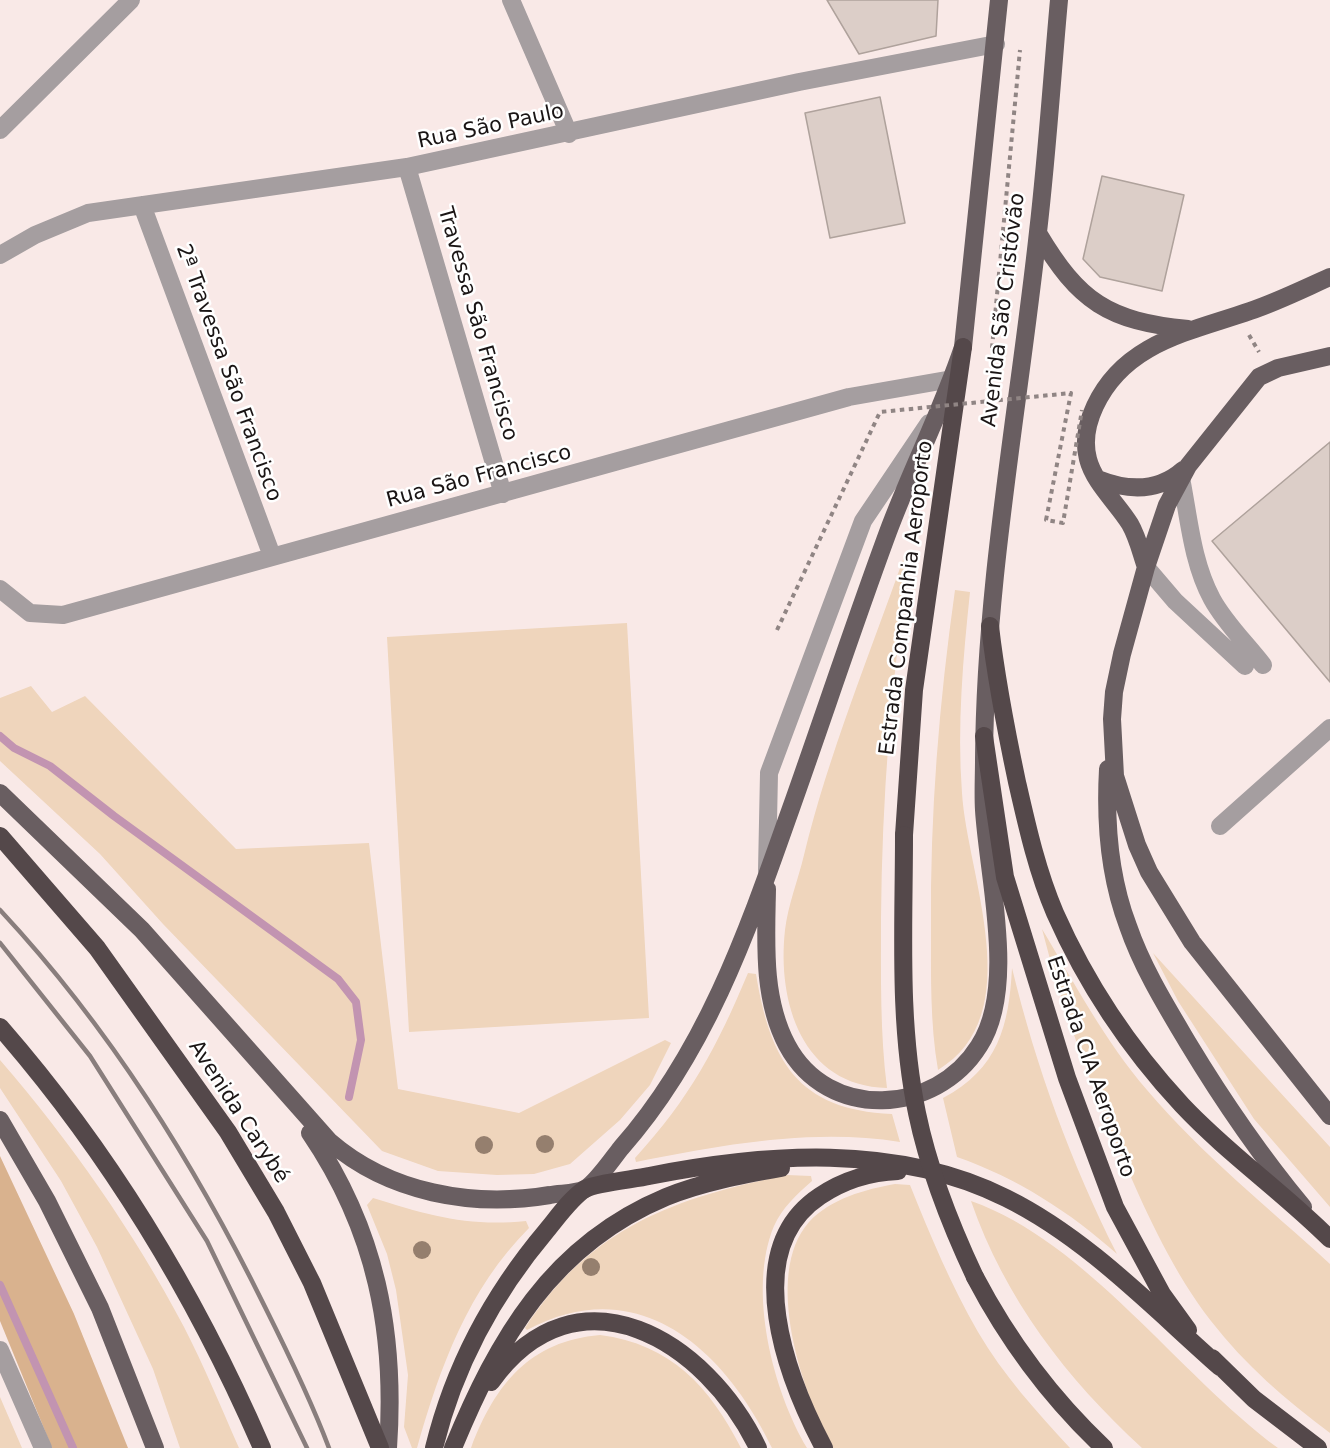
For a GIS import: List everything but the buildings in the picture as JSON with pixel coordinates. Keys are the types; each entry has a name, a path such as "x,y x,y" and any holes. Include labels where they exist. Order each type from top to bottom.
{"highway":[{"name":"Estrada Companhia Aeroporto","path":"963,347 914,690 904,835 905,1006 917,1112 937,1189 952,1229 992,1308 1034,1373 1104,1448"},
{"path":"990,626 1000,703 1038,867 1055,912 1077,958 1128,1038 1182,1105 1221,1144 1327,1237"},
{"name":"Estrada CIA Aeroporto","path":"984,736 1005,877 1095,1158 1115,1207 1162,1294 1188,1330 1220,1367 1254,1399 1318,1448"},
{"name":"Avenida Carybé","path":"0,836 97,948 228,1132 276,1212 312,1283 349,1366 380,1448"},
{"path":"0,1027 72,1114 163,1253 206,1329 262,1448"},
{"path":"434,1448 455,1383 492,1302 520,1262 586,1189 708,1164 759,1159 833,1158 891,1163 927,1170 1004,1197 1036,1214 1103,1265 1220,1367"},
{"path":"453,1448 486,1372 524,1310 566,1263 614,1224 658,1201 701,1185 833,1158"},
{"path":"824,1448 800,1399 782,1339 775,1289 781,1246 796,1218 813,1201 833,1188 859,1177 888,1172 927,1170"},
{"path":"466,1417 505,1363 521,1348 556,1327 597,1320 636,1328 671,1343 686,1355 730,1401 758,1448"}],"main road":[{"name":"Avenida São Cristóvão","path":"586,1189 637,1131 694,1047 767,878 889,530 936,411 952,379 963,347 999,0"},
{"name":"Avenida São Cristóvão","path":"990,626 1021,351 1038,233 1059,0"},
{"path":"1038,233 1073,285 1095,303 1125,317 1156,326 1190,329"},
{"path":"1146,567 1131,526 1088,461 1086,440 1089,421 1100,396 1117,374 1137,356 1190,329 1251,311 1330,277"},
{"path":"1327,1237 1263,1159 1225,1103 1159,993 1127,926 1108,844 1106,802 1114,692 1146,567 1167,505 1184,472 1259,377 1278,368 1330,356"},
{"path":"1098,479 1121,488 1148,488 1184,472"},
{"name":"Estrada CIA Aeroporto","path":"984,736 990,626"},
{"path":"1112,719 1115,776 1137,845 1149,872 1192,942 1330,1116"},
{"path":"767,878 767,973 771,999 786,1044 807,1072 839,1092 875,1102 906,1099 949,1079 969,1061 982,1042 997,1000 999,968 984,808 984,736"},
{"path":"0,793 142,930 341,1151 366,1168 431,1192 500,1200 527,1199 586,1189"},
{"path":"272,1077 340,1182 370,1254 383,1308 389,1357 391,1401 388,1448"},
{"path":"0,1120 47,1201 100,1308 155,1445"}],"street":[{"path":"511,0 569,134"},
{"path":"0,130 120,3"},
{"name":"Rua São Paulo","path":"0,255 70,219 108,209 407,167 569,134 799,82 996,44"},
{"name":"Travessa São Francisco","path":"407,167 503,494"},
{"name":"2ª Travessa São Francisco","path":"142,205 272,556"},
{"name":"Rua São Francisco","path":"0,589 30,613 63,615 849,397 952,379"},
{"path":"767,878 769,773 863,521 936,411"},
{"path":"1184,472 1196,557 1211,596 1220,612 1263,665"},
{"path":"1146,567 1175,601 1245,666"},
{"path":"1220,826 1330,728"},
{"path":"0,1350 43,1448"}],"path":[{"path":"992,348 1020,46"},
{"path":"1215,322 1230,325 1248,334 1258,349 1259,377"},
{"path":"963,347 1021,351"},
{"path":"777,630 880,412 1071,393 1046,520 1064,523 1082,410"}],"shaded area":[{"path":"904,557 910,558 893,693 882,874 881,1005 887,1088 858,1084 834,1073 815,1056 801,1035 791,1011 784,957 788,911 825,779"},
{"path":"955,590 970,592 961,692 962,793 981,902 986,942 987,980 981,1015 966,1046 938,1070 932,999 932,843 940,717"},
{"path":"627,623 649,1018 409,1032 387,637"},
{"path":"31,686 52,712 85,696 236,849 369,843 398,1089 519,1113 665,1040 671,1043 650,1085 620,1120 570,1164 534,1174 497,1175 438,1171 382,1151 163,924 100,854 0,761 0,698"},
{"path":"1042,929 1104,1032 1147,1090 1213,1159 1330,1264 1330,1433 1282,1395 1252,1367 1211,1321 1185,1284 1152,1224 1089,1075 1068,1018"},
{"path":"1153,953 1330,1147 1330,1207 1254,1119 1178,1001"},
{"path":"1012,968 1032,1042 1056,1114 1100,1220 1117,1254 1062,1210 1001,1175 957,1157 943,1098 977,1074 997,1044 1008,1009"},
{"path":"748,973 756,974 770,1032 780,1055 794,1075 811,1091 833,1103 859,1110 892,1114 900,1142 834,1137 768,1140 636,1162 635,1158 687,1093 725,1025"},
{"path":"0,1060 76,1155 144,1257 191,1342 239,1448 180,1448 153,1369 97,1247 61,1181 0,1088"},
{"path":"0,1156 74,1314 128,1448 52,1448 0,1321"},
{"path":"787,1175 811,1176 812,1181 795,1196 774,1226 766,1252 763,1280 764,1309 774,1370 795,1425 807,1448 772,1448 753,1412 730,1380 703,1352 674,1330 641,1315 606,1309 568,1314 527,1330 525,1328 551,1293 578,1265 607,1241 638,1222 708,1194"},
{"path":"895,1184 910,1185 950,1278 988,1348 1021,1393 1070,1448 833,1448 810,1398 792,1335 788,1303 789,1272 795,1245 809,1222 827,1207 849,1196"},
{"path":"373,1198 412,1210 466,1221 526,1221 529,1228 489,1277 459,1330 446,1359 417,1448 412,1448 404,1427 408,1375 396,1290 387,1254 367,1205"},
{"path":"971,1201 1013,1220 1054,1246 1130,1312 1241,1418 1278,1448 1142,1448 1088,1394 1041,1335 1001,1271"},
{"path":"600,1335 648,1348 686,1372 716,1406 741,1448 471,1448 491,1404 518,1370 554,1346 575,1339"},
{"path":"0,1397 22,1448 0,1448"}],"waterway":[{"path":"0,736 14,748 50,766 114,816 338,979 356,1002 361,1040 349,1097"},
{"path":"0,1285 73,1448"}],"railway":[{"path":"0,910 78,1002 147,1099 179,1149 238,1253 291,1359 329,1448"},
{"path":"0,943 90,1056 207,1241 307,1448"}]}
